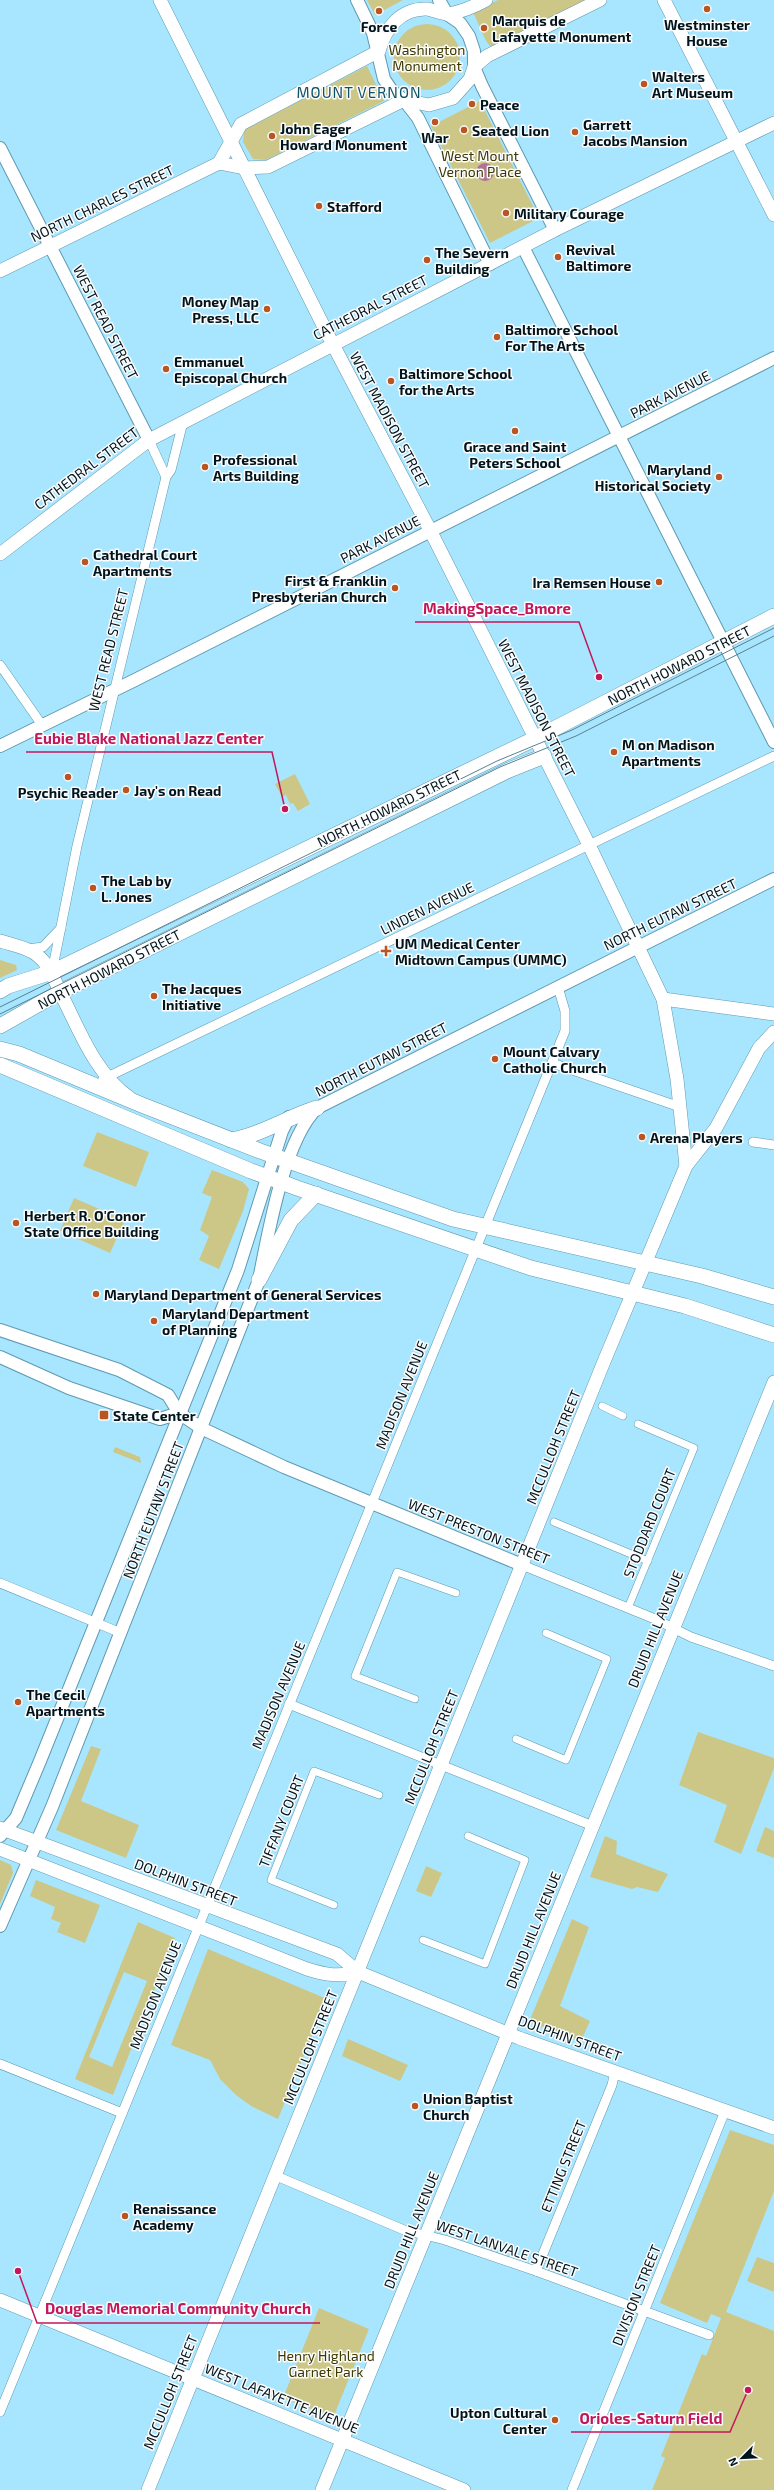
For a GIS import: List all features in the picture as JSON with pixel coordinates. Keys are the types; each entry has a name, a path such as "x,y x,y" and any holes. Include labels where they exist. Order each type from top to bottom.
{"main road":[{"name":"WEST MADISON STREET","path":"160,0 332,344 430,530 534,739 589,845 639,946 663,999 672,1042 686,1166"},
{"path":"486,0 471,8 447,14 426,9 404,15 388,30 379,51 245,121 231,141 219,163 244,168 268,167 404,100 429,105 447,100 462,89 474,67 487,56 600,0"},
{"path":"664,0 774,215"},
{"name":"CATHEDRAL STREET","path":"0,554 149,440 555,230 774,122"},
{"name":"NORTH CHARLES STREET","path":"0,272 219,163"},
{"name":"NORTH HOWARD STREET","path":"0,991 8,986 52,972 534,739 774,616"},
{"name":"NORTH HOWARD STREET","path":"0,1026 60,992 508,770 544,756"},
{"path":"0,941 24,948 38,955 52,972 60,992 91,1053 109,1077 127,1096 142,1105"},
{"path":"663,999 774,1014"},
{"name":"MCCULLOH STREET","path":"148,2490 274,2175 358,1972 645,1262 686,1166 716,1128 759,1048 772,1035"},
{"path":"0,1049 19,1054 142,1105 274,1157 453,1219 484,1228 645,1262 702,1276 774,1297"},
{"path":"0,1065 268,1177 475,1250 531,1268 633,1292 705,1312 774,1335"},
{"path":"231,1140 249,1136 289,1117 316,1108"},
{"path":"259,1280 291,1220 316,1194"},
{"name":"DRUID HILL AVENUE","path":"322,2490 774,1382"},
{"name":"DOLPHIN STREET","path":"2,1831 36,1842 337,1954 358,1972 508,2032 615,2072 774,2128"},
{"path":"0,1849 319,1973 341,1976 358,1972"},
{"name":"WEST LAFAYETTE AVENUE","path":"0,2300 343,2440 448,2487 464,2490"}],"street":[{"path":"357,0 372,29 379,51 380,65 384,79 392,91 404,100 418,118 490,264"},
{"path":"439,0 447,14 460,23 469,36 474,51 474,67 482,86 555,230"},
{"name":"WEST READ STREET","path":"0,148 149,440 166,477"},
{"path":"522,247 774,742"},
{"name":"PARK AVENUE","path":"0,746 774,358"},
{"name":"WEST READ STREET","path":"52,972 63,925 77,846 114,690 166,477 171,470 183,422"},
{"path":"0,665 42,725"},
{"name":"LINDEN AVENUE","path":"92,1084 774,756"},
{"name":"NORTH EUTAW STREET","path":"0,1926 52,1807 259,1280 269,1229 282,1182 303,1124 316,1108 774,879"},
{"path":"24,948 43,947 63,925"},
{"name":"MADISON AVENUE","path":"0,2412 565,1031 565,1011 558,987"},
{"path":"552,1063 680,1107"},
{"name":"NORTH EUTAW STREET","path":"2,1831 16,1818 178,1413 238,1270 274,1157 289,1117"},
{"path":"753,1142 774,1145"},
{"name":"WEST PRESTON STREET","path":"0,1330 119,1370 168,1395 178,1413 201,1428 284,1467 371,1504 628,1608 691,1637 774,1666"},
{"path":"0,1357 69,1388 160,1419 178,1413"},
{"path":"602,1406 623,1416"},
{"name":"STODDARD COURT","path":"628,1608 694,1448 638,1424"},
{"path":"554,1522 648,1561"},
{"path":"415,1699 355,1676 398,1572 456,1594"},
{"path":"0,1583 121,1633"},
{"path":"516,1739 566,1760 607,1659 546,1633"},
{"path":"290,1704 593,1826"},
{"name":"TIFFANY COURT","path":"334,1905 271,1880 314,1771 378,1795"},
{"path":"423,1940 485,1964 525,1860 468,1836"},
{"path":"0,2064 122,2113"},
{"name":"ETTING STREET","path":"536,2271 612,2085 615,2072"},
{"name":"DIVISION STREET","path":"572,2490 725,2111"},
{"name":"WEST LANVALE STREET","path":"274,2175 404,2230 426,2235 536,2271 709,2334"}],"green space":[{"path":"367,0 403,0 375,15"},
{"path":"498,0 586,0 491,47 486,41 473,12"},
{"name":"Washington Monument","path":"421,24 433,24 440,26 451,33 458,44 460,57 458,70 451,81 440,88 433,90 421,90 414,88 403,81 396,70 394,63 394,51 396,44 403,33 414,26"},
{"path":"367,66 384,101 266,160 253,159 243,142 244,130"},
{"name":"West Mount Vernon Place","path":"480,101 539,218 490,243 431,126"},
{"path":"295,774 310,804 298,811 293,803 290,804 286,795 282,797 275,784"},
{"path":"0,960 16,965 17,970 0,978"},
{"path":"97,1132 149,1152 136,1187 83,1166"},
{"path":"212,1170 243,1182 249,1189 243,1211 219,1269 199,1260 209,1236 200,1230 212,1197 202,1193"},
{"path":"74,1198 125,1220 110,1253 60,1231"},
{"path":"115,1447 140,1457 141,1463 113,1452"},
{"path":"698,1732 774,1758 774,1768 741,1854 714,1842 727,1805 679,1785"},
{"path":"91,1746 101,1749 81,1801 139,1825 126,1858 56,1830"},
{"path":"765,1827 774,1831 774,1858 756,1851"},
{"path":"605,1836 617,1841 616,1854 668,1874 658,1892 637,1887 632,1889 590,1877"},
{"path":"0,1860 11,1865 13,1873 0,1904"},
{"path":"426,1866 442,1873 431,1897 416,1891"},
{"path":"36,1880 100,1905 85,1943 57,1932 61,1923 51,1919 55,1907 30,1896"},
{"path":"572,1919 589,1927 560,2006 590,2021 581,2041 529,2022"},
{"path":"138,1922 175,1938 113,2095 75,2079","holes":["124,1972 147,1981 112,2067 89,2057"]},
{"path":"208,1949 327,1999 278,2119 251,2106 236,2095 220,2079 210,2060 171,2045"},
{"path":"348,2039 408,2065 400,2081 342,2056"},
{"path":"730,2130 774,2145 774,2191 726,2312 774,2331 774,2490 652,2490 665,2458 661,2456 702,2354 706,2356 721,2318 711,2314 707,2323 660,2303"},
{"path":"757,2257 774,2263 774,2292 747,2281"},
{"name":"Henry Highland Garnet Park","path":"319,2308 369,2329 333,2418 283,2398"}],"shaded area":[{"path":"485,163 491,166 494,172 491,178 485,181 479,178 476,172 479,166"}],"tram line":[{"path":"0,1007 497,761 572,730 774,628"},
{"path":"0,1014 500,767 576,736 774,636"}],"place":[{"name":"Westminster House","path":"707,9"},
{"name":"Force","path":"379,11"},
{"name":"Marquis de Lafayette Monument","path":"484,28"},
{"name":"Walters Art Museum","path":"644,84"},
{"name":"Peace","path":"472,104"},
{"name":"War","path":"435,122"},
{"name":"Seated Lion","path":"464,130"},
{"name":"Garrett Jacobs Mansion","path":"575,132"},
{"name":"John Eager Howard Monument","path":"272,136"},
{"name":"Stafford","path":"319,206"},
{"name":"Military Courage","path":"506,213"},
{"name":"Revival Baltimore","path":"558,257"},
{"name":"The Severn Building","path":"427,260"},
{"name":"Money Map Press, LLC","path":"267,309"},
{"name":"Baltimore School For The Arts","path":"497,337"},
{"name":"Emmanuel Episcopal Church","path":"166,369"},
{"name":"Baltimore School for the Arts","path":"391,381"},
{"name":"Grace and Saint Peters School","path":"515,431"},
{"name":"Professional Arts Building","path":"205,467"},
{"name":"Maryland Historical Society","path":"719,477"},
{"name":"Cathedral Court Apartments","path":"85,562"},
{"name":"Ira Remsen House","path":"659,582"},
{"name":"First & Franklin Presbyterian Church","path":"395,588"},
{"name":"MakingSpace_Bmore","path":"599,677"},
{"name":"M on Madison Apartments","path":"614,752"},
{"name":"Psychic Reader","path":"68,777"},
{"name":"Jay's on Read","path":"126,790"},
{"name":"Eubie Blake National Jazz Center","path":"285,809"},
{"name":"The Lab by L. Jones","path":"93,888"},
{"name":"UM Medical Center Midtown Campus (UMMC)","path":"386,951"},
{"name":"The Jacques Initiative","path":"154,996"},
{"name":"Mount Calvary Catholic Church","path":"495,1059"},
{"name":"Arena Players","path":"642,1137"},
{"name":"Herbert R. O'Conor State Office Building","path":"16,1223"},
{"name":"Maryland Department of General Services","path":"96,1294"},
{"name":"Maryland Department of Planning","path":"154,1321"},
{"name":"State Center","path":"104,1415"},
{"name":"The Cecil Apartments","path":"18,1702"},
{"name":"Union Baptist Church","path":"415,2106"},
{"name":"Renaissance Academy","path":"125,2216"},
{"name":"Douglas Memorial Community Church","path":"18,2271"},
{"name":"Orioles-Saturn Field","path":"748,2390"},
{"name":"Upton Cultural Center","path":"555,2420"}],"district":[{"name":"MOUNT VERNON","path":"359,92"}]}
